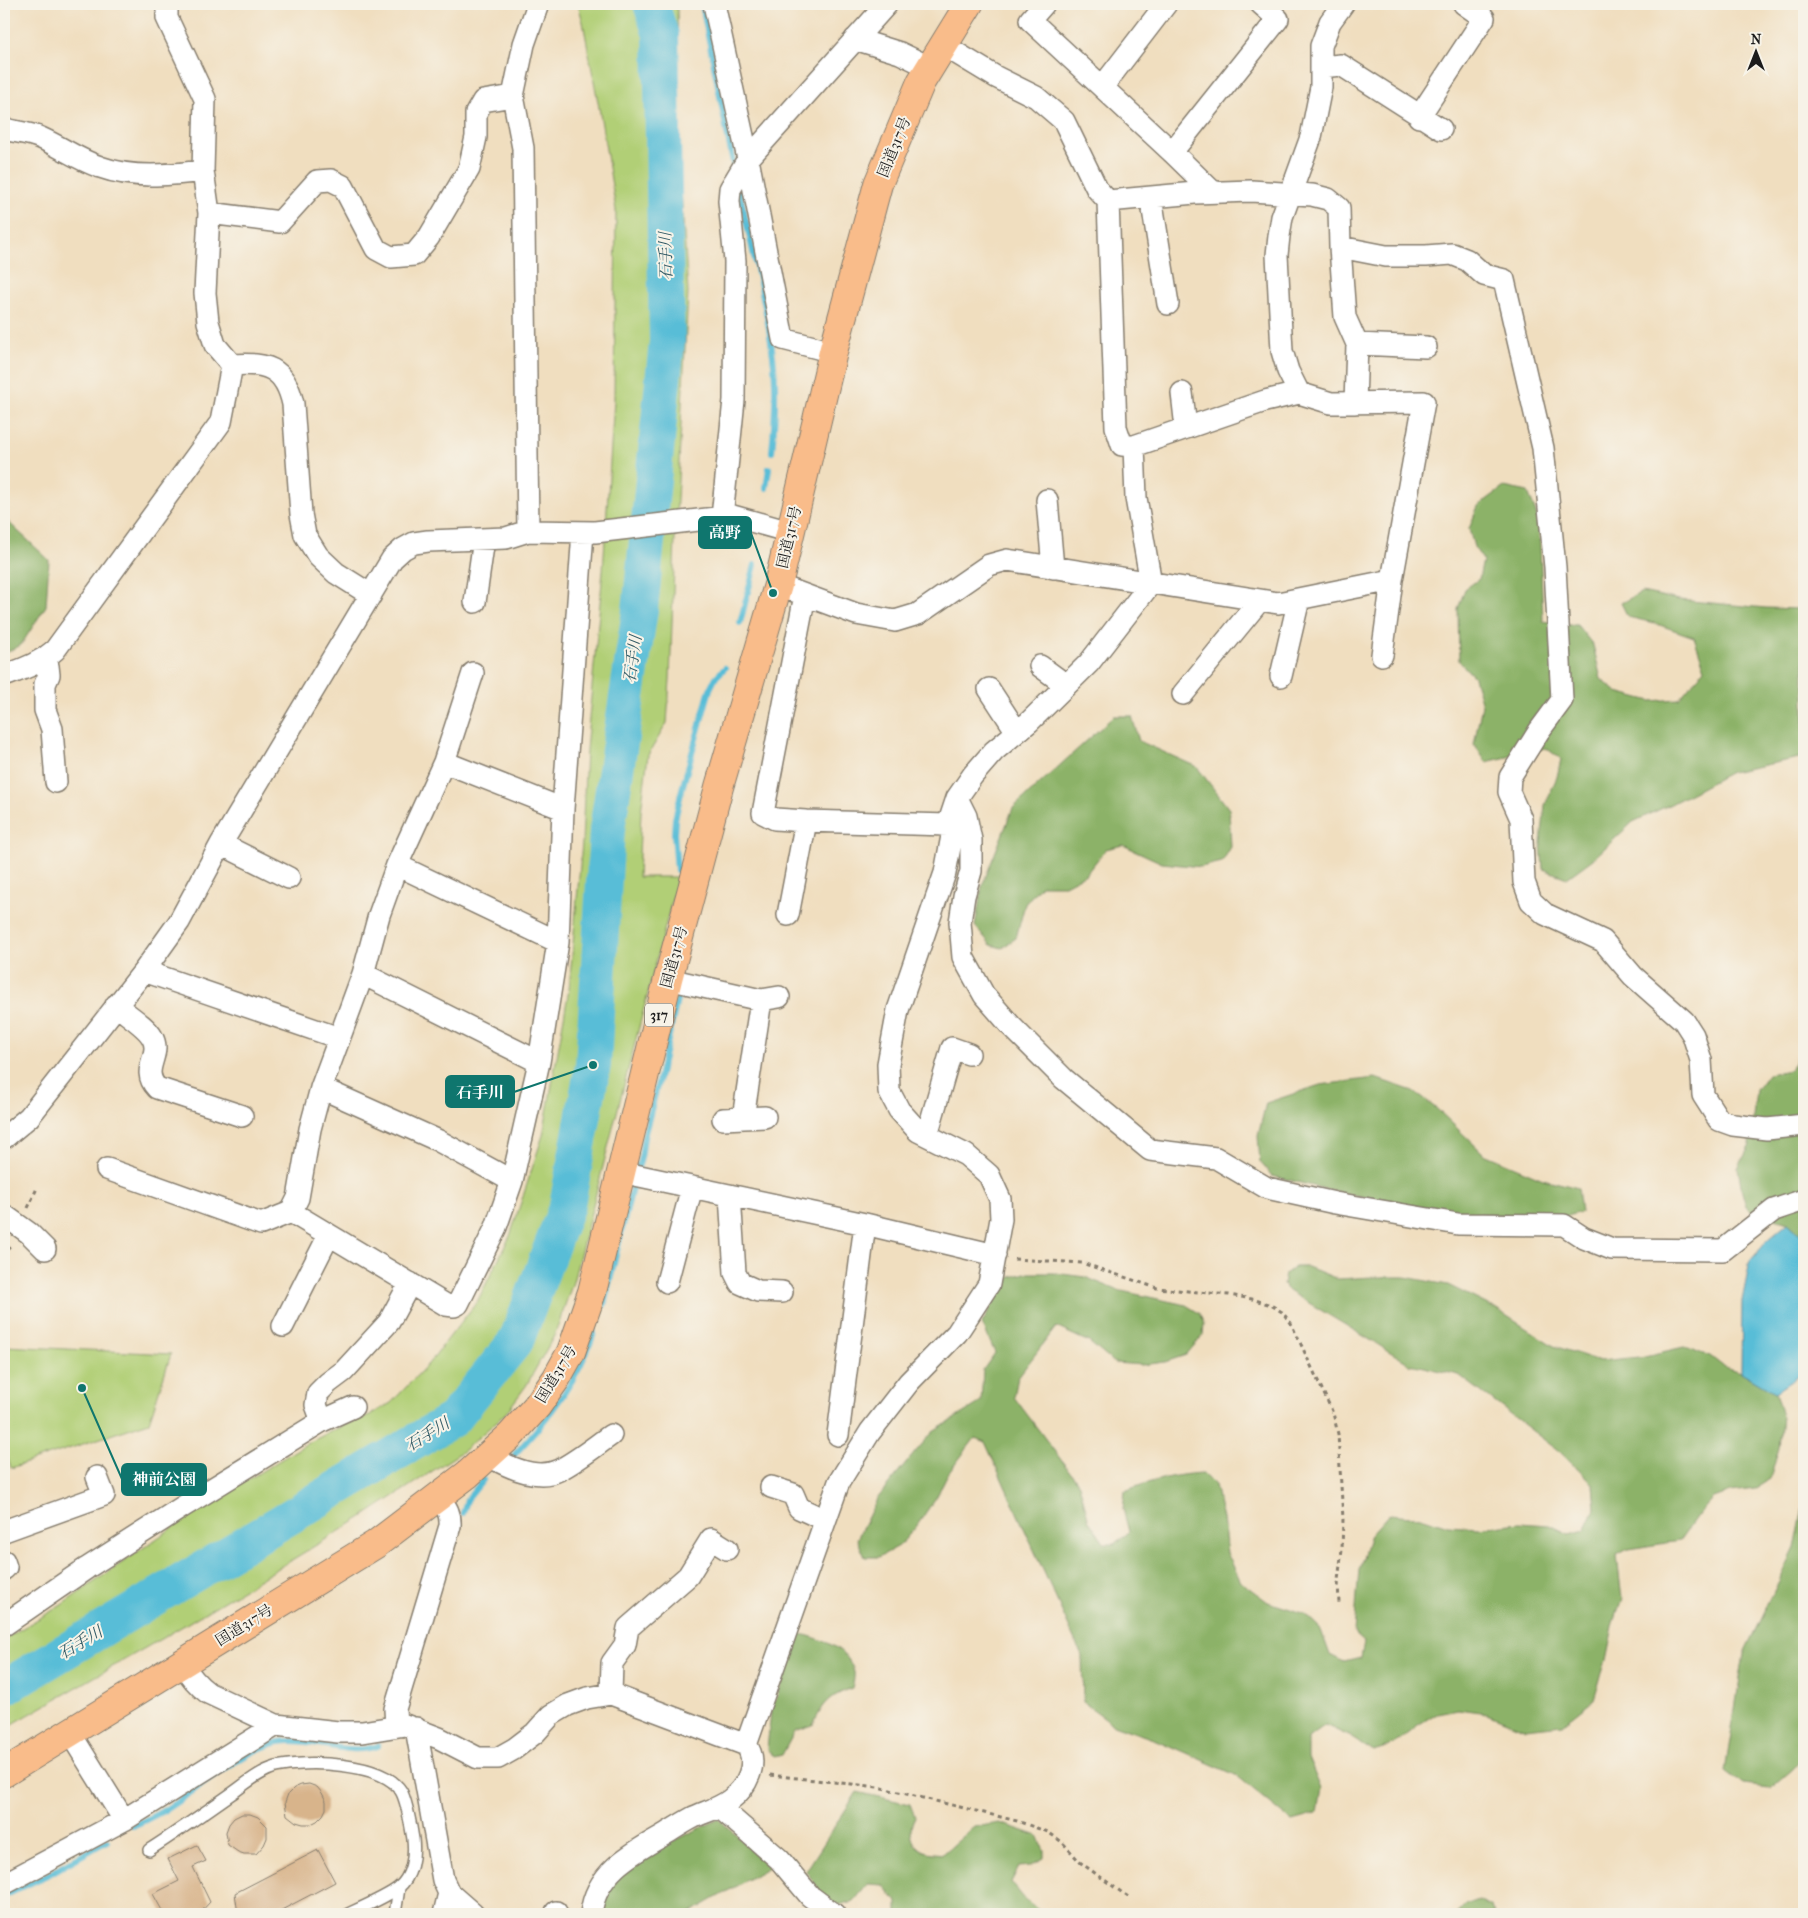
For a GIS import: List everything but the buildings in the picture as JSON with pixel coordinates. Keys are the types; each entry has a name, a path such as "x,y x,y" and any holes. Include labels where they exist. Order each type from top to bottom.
{"highway":[{"name":"国道317号","path":"4,1773 376,1544 439,1497 489,1456 537,1406 556,1379 571,1352 592,1292 668,979 720,787 778,585 833,352 878,184 921,82 969,4"}],"street":[{"path":"4,676 29,668 44,660 55,650 221,422 232,365 216,345 208,322 205,294 209,213 203,171 206,99 167,18 167,4"},
{"path":"528,531 523,148 513,96 524,44 538,4"},
{"path":"714,4 748,159 783,339 833,352"},
{"path":"722,517 734,400 735,365 735,261 729,201 730,189 748,159 886,4"},
{"path":"1044,4 1030,20 1103,86 1213,192"},
{"path":"1103,86 1165,4"},
{"path":"1172,152 1278,19 1261,4"},
{"path":"1300,393 1288,371 1282,351 1278,265 1279,236 1282,217 1312,137 1321,88 1321,46 1330,22 1343,4"},
{"path":"1419,116 1484,18 1464,4"},
{"path":"855,39 900,53 936,56 996,77 1036,97 1064,120 1097,189 1108,201 1116,427 1122,445 1134,446 1266,401 1300,393 1331,403 1424,402 1392,580 1382,655"},
{"path":"1321,67 1341,65 1441,129"},
{"path":"209,213 280,222 317,181 331,180 343,186 376,249 391,257 414,255 430,237 469,169 476,137 476,113 483,101 513,96"},
{"path":"4,129 40,137 100,168 133,175 162,175 203,171"},
{"path":"1108,201 1213,192 1251,191 1312,195 1328,199 1339,208 1345,317 1357,344 1355,403"},
{"path":"1151,197 1168,304"},
{"path":"1340,247 1386,256 1452,254 1468,260 1484,276 1504,280 1543,448 1555,567 1562,700 1539,731 1510,777 1509,792 1521,819 1524,882 1531,901 1545,914 1603,941 1634,976 1684,1021 1693,1035 1701,1060 1703,1095 1719,1120 1734,1125 1767,1129 1804,1125"},
{"path":"1357,344 1426,347"},
{"path":"232,365 265,365 280,376 289,387 293,404 301,514 305,535 318,556 336,573 371,595"},
{"path":"1182,393 1186,428"},
{"path":"746,1745 839,1482 870,1432 909,1382 957,1333 989,1284 1001,1219 1000,1199 989,1175 966,1155 918,1131 899,1110 889,1091 888,1064 898,1010 945,874 952,836 948,825 957,798 973,775 994,751 1017,732 1089,663 1151,583 1136,498 1134,446"},
{"path":"1046,500 1053,568"},
{"path":"4,1138 29,1117 144,971 179,922 221,844 392,559 408,546 428,541 506,538 528,531 589,532 733,516 790,532"},
{"path":"291,1212 446,1305 454,1306 458,1304 496,1227 512,1181 539,1062 558,942 564,809 589,532"},
{"path":"475,602 484,539"},
{"path":"778,585 856,614 895,621 918,614 989,565 1007,560 1278,603 1392,580"},
{"path":"805,595 763,813 775,819 948,825"},
{"path":"1281,676 1299,599"},
{"path":"1183,694 1260,600"},
{"path":"44,660 48,666 49,675 45,684 45,710 52,729 56,782"},
{"path":"1040,666 1066,685"},
{"path":"107,1169 261,1224 291,1212 298,1198 310,1129 321,1088 363,974 379,914 397,865 444,762 473,674"},
{"path":"989,689 1017,732"},
{"path":"444,762 564,809"},
{"path":"957,798 966,816 971,840 971,872 964,896 960,922 963,957 984,995 1011,1026 1064,1079 1150,1150 1216,1158 1267,1188 1335,1203 1458,1224 1564,1225 1584,1238 1612,1249 1724,1250 1774,1210 1804,1200"},
{"path":"788,914 806,821"},
{"path":"221,844 289,878"},
{"path":"397,865 558,942"},
{"path":"144,971 340,1038"},
{"path":"363,974 539,1062"},
{"path":"668,979 770,999 733,1119 765,1117"},
{"path":"116,1005 152,1037 154,1046 149,1072 151,1082 157,1088 242,1116"},
{"path":"927,1135 952,1048 969,1054"},
{"path":"321,1088 437,1140 512,1181"},
{"path":"621,1172 865,1224 995,1255"},
{"path":"666,1282 692,1187"},
{"path":"730,1195 735,1274 740,1284 758,1291 782,1292"},
{"path":"4,1215 29,1233 45,1249"},
{"path":"838,1435 865,1224"},
{"path":"283,1326 329,1235"},
{"path":"322,1421 316,1405 318,1393 344,1371 389,1322 410,1283"},
{"path":"4,1625 144,1532 322,1421 353,1407"},
{"path":"489,1456 510,1468 539,1474 558,1471 611,1435"},
{"path":"4,1531 104,1495 97,1477"},
{"path":"771,1486 793,1494 799,1508 825,1520"},
{"path":"439,1497 448,1509 450,1526 395,1709 406,1727 443,1880 449,1893 472,1914"},
{"path":"611,1694 612,1664 625,1645 628,1628 688,1576 710,1539 727,1549"},
{"path":"4,1561 6,1567 4,1569"},
{"path":"182,1663 189,1675 199,1686 208,1692 276,1725 338,1732 362,1732 406,1727 478,1758 498,1758 535,1733 551,1715 568,1704 587,1698 611,1694 746,1745 752,1752 752,1771 742,1787 730,1800 720,1807 692,1818 625,1858 608,1874 592,1902 590,1914"},
{"path":"4,1884 124,1820 276,1725"},
{"path":"70,1733 124,1820"},
{"path":"720,1807 779,1859 810,1896 834,1914"},
{"path":"444,1914 449,1893"}],"lane":[{"path":"150,1850 254,1778 274,1768 293,1764 318,1764 363,1769 387,1777 401,1791 410,1821 414,1846 411,1870 398,1888 348,1914"},
{"path":"395,1914 398,1888"}],"path":[{"path":"995,1255 1019,1260 1082,1264 1157,1288 1245,1297 1271,1305 1282,1312 1291,1323 1329,1404 1338,1434 1343,1519 1342,1550 1338,1580 1339,1604"},
{"path":"752,1771 878,1787 1017,1821 1048,1832 1062,1842 1081,1863 1131,1899"}],"green space":[{"path":"578,4 677,4 680,175 688,292 667,723 648,755 641,812 638,877 678,877 573,1282 555,1334 526,1386 505,1414 463,1451 361,1518 173,1632 4,1729 4,1639 60,1606 189,1516 306,1444 368,1416 391,1403 429,1363 477,1302 510,1236 543,1135 569,989 582,843 586,750 603,571 614,400 616,210 600,113"},
{"path":"1504,487 1528,492 1539,521 1543,621 1577,625 1593,645 1601,679 1617,692 1651,701 1679,699 1705,669 1694,637 1654,623 1628,617 1621,603 1642,592 1679,600 1766,608 1804,609 1804,757 1731,772 1633,822 1593,859 1567,878 1543,869 1541,843 1545,805 1557,777 1561,759 1546,748 1486,762 1474,744 1482,705 1474,677 1459,661 1458,609 1465,589 1479,579 1483,560 1474,547 1469,529 1478,506"},
{"path":"4,518 49,560 46,606 21,645 4,654"},
{"path":"1114,716 1132,716 1139,741 1197,767 1229,809 1231,847 1222,862 1201,867 1162,863 1123,845 1106,849 1086,874 1065,885 1041,885 1025,904 1016,938 1002,948 991,945 975,926 982,886 1013,808"},
{"path":"1804,1044 1804,1234 1801,1235 1788,1223 1753,1212 1746,1206 1738,1168 1750,1145 1756,1090 1768,1074 1790,1070"},
{"path":"1375,1078 1413,1091 1437,1109 1484,1154 1543,1179 1578,1188 1581,1212 1563,1217 1460,1213 1342,1193 1272,1176 1260,1162 1258,1136 1266,1103 1320,1085"},
{"path":"1295,1267 1308,1267 1338,1279 1405,1277 1448,1285 1496,1309 1554,1346 1600,1361 1640,1357 1684,1347 1710,1356 1724,1367 1741,1372 1775,1392 1782,1416 1779,1448 1770,1479 1754,1489 1731,1492 1714,1498 1696,1517 1679,1541 1628,1549 1617,1555 1622,1599 1594,1700 1562,1725 1526,1729 1487,1713 1458,1709 1437,1713 1393,1745 1373,1751 1351,1737 1325,1725 1308,1738 1308,1758 1321,1789 1317,1814 1292,1821 1236,1775 1156,1740 1116,1726 1083,1702 1082,1656 985,1442 975,1438 947,1475 937,1496 916,1527 899,1546 879,1557 865,1557 857,1539 877,1499 933,1432 981,1402 983,1370 995,1353 982,1323 1008,1278 1025,1273 1054,1273 1085,1277 1117,1290 1186,1305 1199,1313 1204,1324 1203,1335 1186,1355 1165,1362 1142,1365 1114,1363 1089,1342 1056,1327 1018,1377 1014,1397 1079,1484 1089,1521 1105,1544 1115,1544 1129,1532 1123,1509 1125,1491 1163,1479 1203,1473 1215,1485 1223,1519 1227,1553 1241,1582 1268,1602 1303,1613 1321,1630 1330,1655 1344,1662 1361,1658 1364,1642 1354,1633 1359,1570 1370,1535 1389,1514 1421,1517 1448,1526 1479,1528 1519,1523 1550,1525 1569,1534 1585,1530 1595,1509 1593,1484 1560,1452 1459,1375 1410,1364 1289,1291 1283,1285 1285,1274"},
{"path":"4,1346 171,1354 149,1422 11,1468 4,1448"},
{"path":"1804,1502 1804,1757 1771,1788 1743,1785 1725,1771 1744,1653 1795,1548"},
{"path":"801,1634 833,1646 846,1657 854,1672 852,1688 832,1698 820,1711 813,1725 795,1731 782,1755 774,1757 767,1749 771,1711"},
{"path":"857,1792 910,1804 915,1817 911,1826 913,1841 926,1852 943,1854 974,1827 1000,1823 1038,1836 1044,1850 1044,1858 1030,1866 1019,1867 1011,1882 1023,1897 1043,1914 897,1914 897,1902 884,1885 868,1884 854,1901 831,1907 806,1871"},
{"path":"719,1819 769,1867 688,1914 603,1914 604,1901 619,1876 653,1851"},
{"path":"1479,1900 1491,1907 1494,1914 1456,1914 1465,1905"}],"water":[{"path":"1788,1223 1801,1235 1804,1234 1804,1372 1775,1392 1741,1372 1742,1301 1750,1261 1768,1240"}],"waterway":[{"name":"石手川","path":"4,1688 453,1419 516,1341 567,1205 593,1065 607,830 640,610 667,341 661,35 651,4"},
{"path":"702,4 734,168"},
{"path":"739,190 762,293 773,356 775,404 772,452"},
{"path":"766,488 769,468"},
{"path":"740,623 755,565"},
{"path":"677,870 674,834 675,819 682,789 710,689 716,677 725,668"},
{"path":"638,1167 677,1000"},
{"path":"604,1305 633,1184"},
{"path":"515,1454 561,1398 580,1367 594,1333"},
{"path":"463,1513 467,1500 483,1480"},
{"path":"133,1826 166,1809 238,1760 266,1746 291,1741 353,1749 366,1749 378,1746"},
{"path":"4,1896 51,1873 107,1841"}],"place":[{"name":"高野","path":"773,593"},
{"name":"石手川","path":"593,1065"},
{"name":"神前公園","path":"82,1388"}]}
